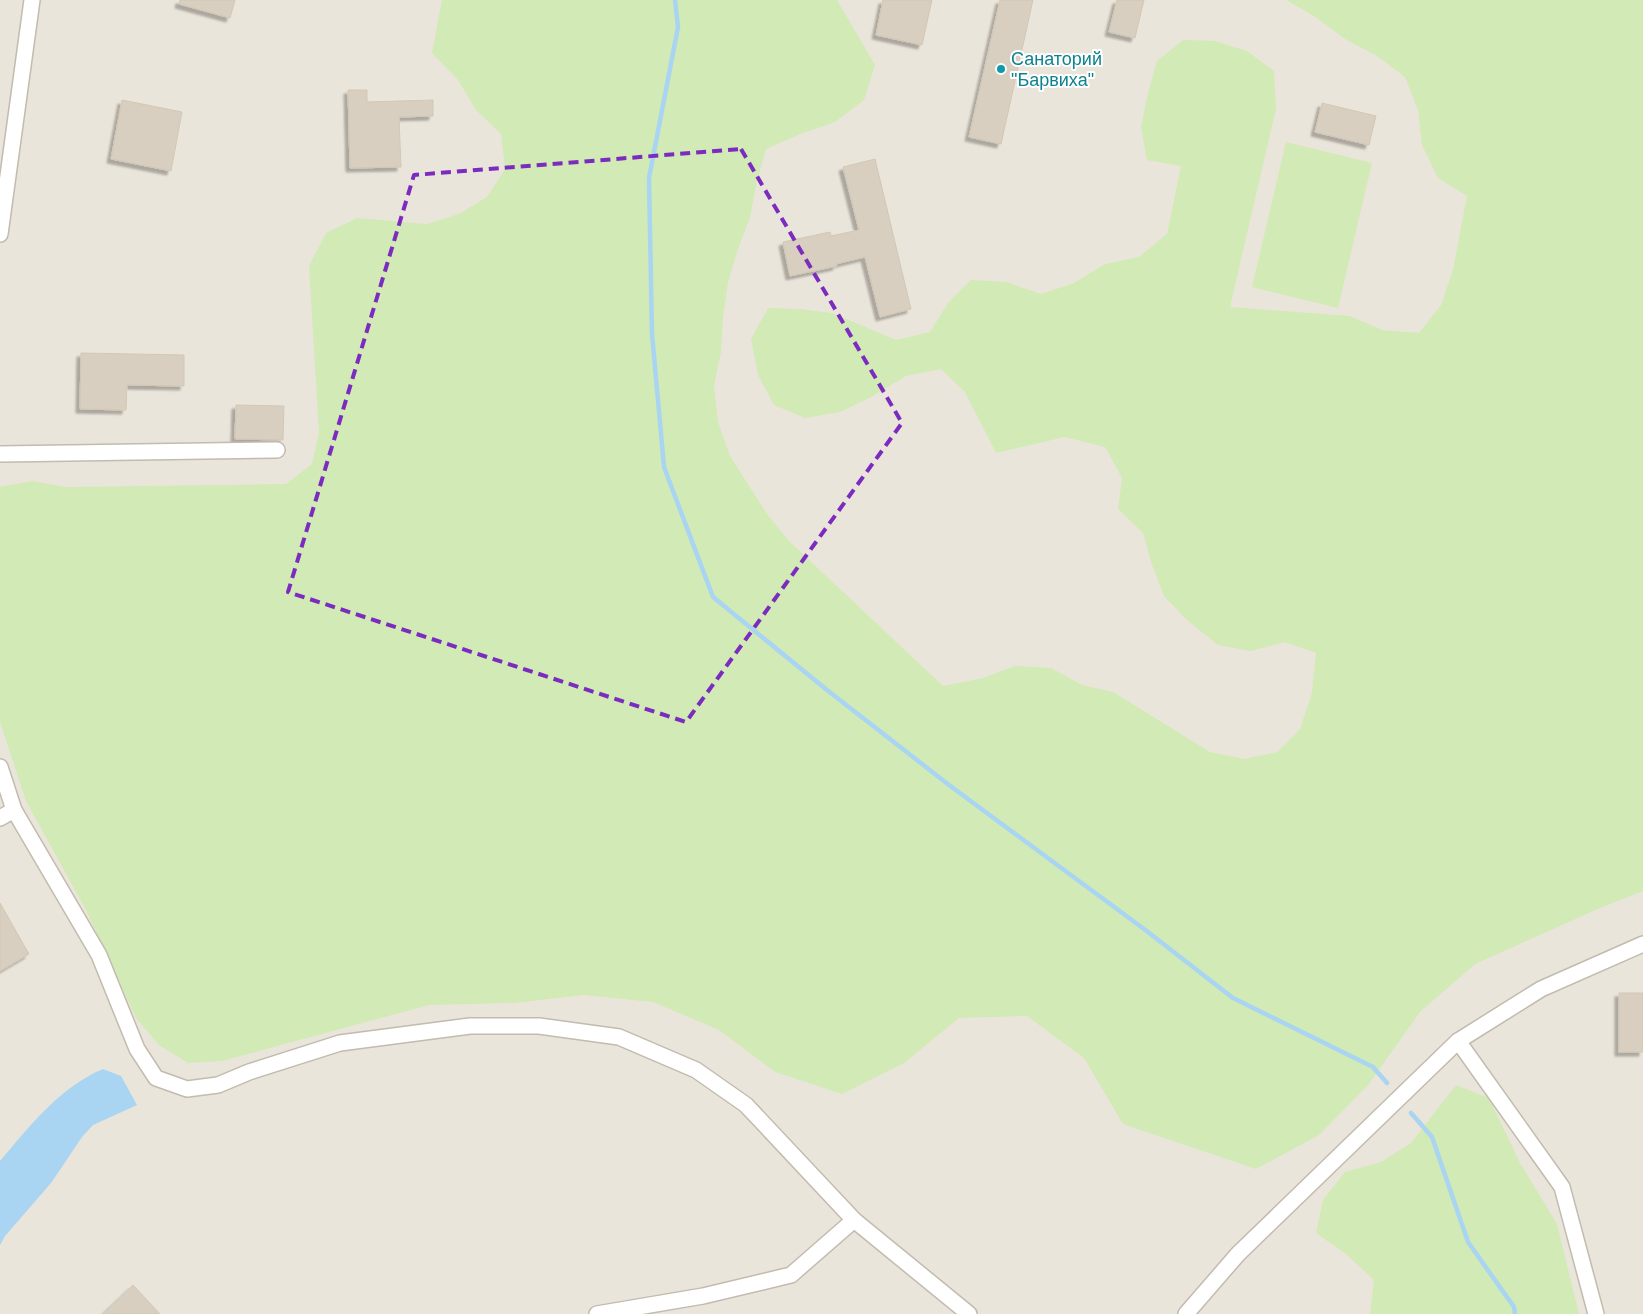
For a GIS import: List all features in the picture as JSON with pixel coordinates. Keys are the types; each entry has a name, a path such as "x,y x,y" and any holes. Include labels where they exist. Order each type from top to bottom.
{"street":[{"path":"0,234 32,0"},
{"path":"0,454 277,450"},
{"path":"0,767 14,810 99,955 137,1049 156,1078 187,1089 218,1085 249,1072 340,1043 470,1026 539,1026 619,1037 696,1070 746,1105 854,1220 969,1314"},
{"path":"0,818 14,810"},
{"path":"1186,1314 1238,1254 1458,1041 1541,989 1643,944"},
{"path":"1458,1041 1562,1187 1596,1314"},
{"path":"596,1314 702,1296 791,1275 854,1220"}],"highlighted area":[{"path":"741,149 902,423 686,722 288,592 414,175"}],"shaded area":[{"path":"0,0 1643,0 1643,1314 0,1314"}],"green space":[{"path":"442,0 837,0 875,65 864,100 835,122 800,134 766,149 750,217 728,282 721,352 714,386 718,422 730,456 767,514 789,541 943,686 983,678 1015,666 1051,668 1082,685 1113,692 1210,752 1245,759 1277,752 1300,729 1312,693 1316,653 1285,642 1251,651 1218,645 1187,620 1164,596 1152,565 1143,533 1118,509 1122,478 1105,447 1065,437 996,453 965,392 941,369 906,376 871,397 840,412 805,418 774,405 758,375 751,339 768,308 832,313 896,340 930,332 948,303 971,280 1006,282 1041,294 1074,283 1105,264 1139,257 1167,234 1181,166 1147,160 1141,127 1157,61 1183,40 1215,41 1247,51 1274,71 1276,109 1230,307 1350,316 1382,330 1419,333 1441,305 1453,270 1467,196 1438,178 1422,145 1418,110 1405,77 1377,56 1345,39 1314,16 1286,0 1643,0 1643,891 1600,908 1475,964 1420,1012 1368,1085 1319,1135 1256,1169 1123,1124 1084,1058 1027,1016 959,1018 904,1063 842,1094 775,1072 719,1030 653,1002 584,995 514,1003 429,1005 222,1061 188,1063 159,1045 136,1018 86,910 26,801 0,722 0,487 32,481 65,487 286,484 312,464 319,433 309,266 326,233 357,218 427,224 459,214 487,197 505,169 501,134 476,110 458,80 432,53"},
{"path":"1286,142 1372,163 1338,308 1252,287"},
{"path":"1456,1085 1489,1098 1520,1163 1557,1224 1579,1314 1370,1314 1374,1280 1346,1254 1316,1233 1323,1200 1345,1172 1381,1162 1411,1143"}],"water":[{"path":"103,1069 121,1076 137,1105 93,1125 82,1137 51,1183 5,1236 0,1245 0,1161 34,1121 59,1097 87,1077"}],"building":[{"path":"180,0 235,0 230,18 179,4"},
{"path":"883,0 932,0 922,45 876,35"},
{"name":"Санаторий \"Барвиха\"","path":"1000,0 1033,0 1001,144 969,137"},
{"name":"Санаторий \"Барвиха\"","path":"1117,0 1144,0 1135,38 1109,32"},
{"path":"348,90 367,90 367,102 433,100 433,116 399,117 401,167 350,168"},
{"path":"122,100 182,112 171,171 111,159"},
{"path":"1322,103 1376,116 1369,145 1315,132"},
{"path":"875,159 911,309 880,317 865,257 836,264 837,266 790,276 783,242 830,232 831,236 859,230 843,167"},
{"path":"81,353 184,355 184,386 127,385 126,410 80,409"},
{"path":"236,405 284,406 283,440 235,439"},
{"path":"0,903 29,954 0,971"},
{"path":"1619,993 1643,993 1643,1052 1619,1052"},
{"path":"133,1285 160,1314 103,1314"}],"waterway":[{"path":"675,0 678,27 649,178 652,334 664,467 713,597 827,690 949,785 1144,929 1233,998 1373,1067 1387,1083"},
{"path":"1411,1113 1432,1137 1468,1242 1514,1307 1515,1314"}],"place":[{"name":"Санаторий \"Барвиха\"","path":"1001,69"}]}
